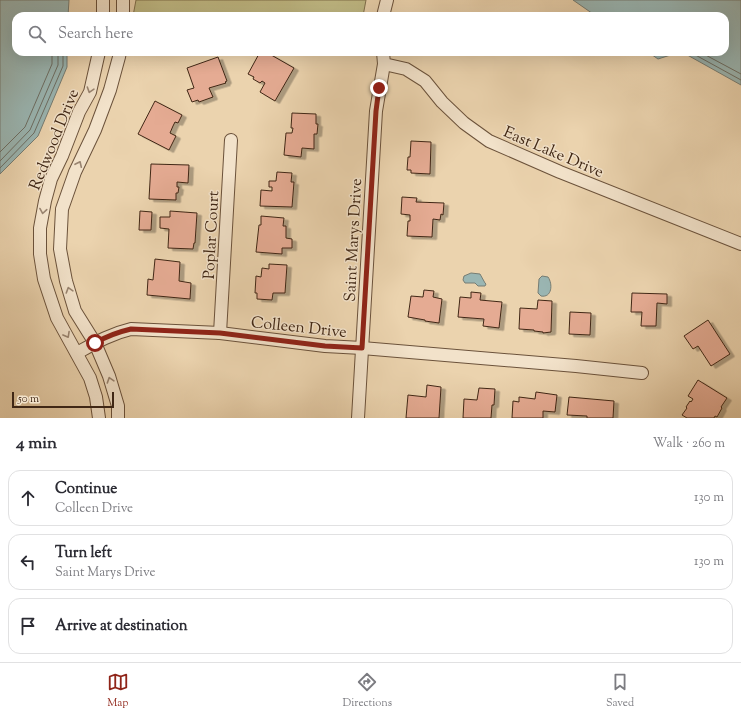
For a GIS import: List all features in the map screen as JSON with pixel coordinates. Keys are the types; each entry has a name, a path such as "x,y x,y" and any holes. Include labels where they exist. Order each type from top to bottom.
{"street":[{"path":"103,12 104,0"},
{"path":"123,0 123,12"},
{"path":"384,12 387,0"},
{"name":"Redwood Drive","path":"98,56 90,92 79,112 62,156 51,179 40,228 40,254 44,280 57,318 90,378 96,397 99,418"},
{"name":"Redwood Drive","path":"118,418 118,406 109,376 95,343 75,310 66,281 60,248 62,209 75,172 95,130 110,90 119,56"},
{"name":"East Lake Drive","path":"384,58 425,81 442,102 464,123 489,141 560,172 741,244"},
{"name":"Saint Marys Drive","path":"358,418 376,111 384,58"},
{"name":"Poplar Court","path":"220,333 231,140"},
{"name":"Colleen Drive","path":"77,352 106,336 131,329 220,333 325,346 576,366 642,373"}],"shaded area":[{"path":"136,0 366,0 364,12 134,12"}],"water":[{"path":"0,0 69,0 68,12 12,12 12,56 67,56 67,67 38,136 0,174"},
{"path":"573,0 741,0 741,85 689,56 729,56 729,12 590,12"},
{"path":"654,56 667,56 658,59"},
{"path":"471,273 480,274 486,284 485,286 478,286 475,283 465,283 463,280 464,276"},
{"path":"542,276 548,277 551,283 549,293 545,296 541,296 538,293 539,279"}],"building":[{"path":"258,56 273,56 294,68 275,101 260,92 265,83 262,81 260,83 248,74"},
{"path":"218,57 227,81 225,82 226,83 209,88 213,97 199,102 198,100 192,102 187,90 194,88 187,68"},
{"path":"155,101 182,115 178,123 175,122 170,133 176,136 169,150 138,134"},
{"path":"292,113 316,114 316,124 318,124 317,134 314,134 314,149 302,148 301,157 284,155 286,133 292,133 293,128 291,128"},
{"path":"411,141 431,142 430,174 411,173 411,170 407,170"},
{"path":"151,164 189,165 188,183 177,182 177,187 179,187 178,193 176,193 176,200 149,199"},
{"path":"277,172 292,173 291,182 294,182 292,207 260,206 261,190 272,191 272,187 269,187 269,181 276,181"},
{"path":"402,197 417,198 416,202 444,203 443,215 441,214 440,220 433,219 432,237 407,236 410,215 401,214"},
{"path":"140,211 152,212 151,230 139,230"},
{"path":"170,211 197,213 195,243 193,249 168,248 169,229 160,228 160,217 170,217"},
{"path":"261,216 284,218 283,226 286,226 286,238 292,239 292,248 282,248 282,254 256,252 259,225 261,225"},
{"path":"155,259 180,262 179,281 191,283 190,299 147,295 148,279 153,280"},
{"path":"269,264 287,265 285,293 273,293 272,300 257,299 257,293 255,293 256,276 261,277 262,268 269,269"},
{"path":"424,290 434,291 433,297 442,299 439,323 408,317 411,296 423,297"},
{"path":"471,292 481,293 480,300 502,302 499,328 483,326 484,319 458,317 460,297 471,298"},
{"path":"632,293 667,294 667,304 657,303 656,326 641,326 642,312 631,312"},
{"path":"538,300 552,301 551,332 543,333 534,330 519,329 520,308 537,309"},
{"path":"570,312 591,313 590,335 569,334"},
{"path":"708,320 730,354 711,366 698,346 693,349 684,336"},
{"path":"698,380 727,398 717,417 687,418 682,415 690,401 691,402 693,399 688,396"},
{"path":"427,385 441,387 439,418 406,418 408,395 426,397"},
{"path":"479,388 495,389 491,418 463,418 464,399 477,400"},
{"path":"536,392 557,395 555,412 543,411 543,418 512,418 513,401 519,402 519,397 535,399"},
{"path":"569,397 614,401 613,418 587,418 587,416 567,415"}],"route":[{"path":"95,343 106,336 131,329 220,333 325,346 362,348 376,111 379,88"}]}
